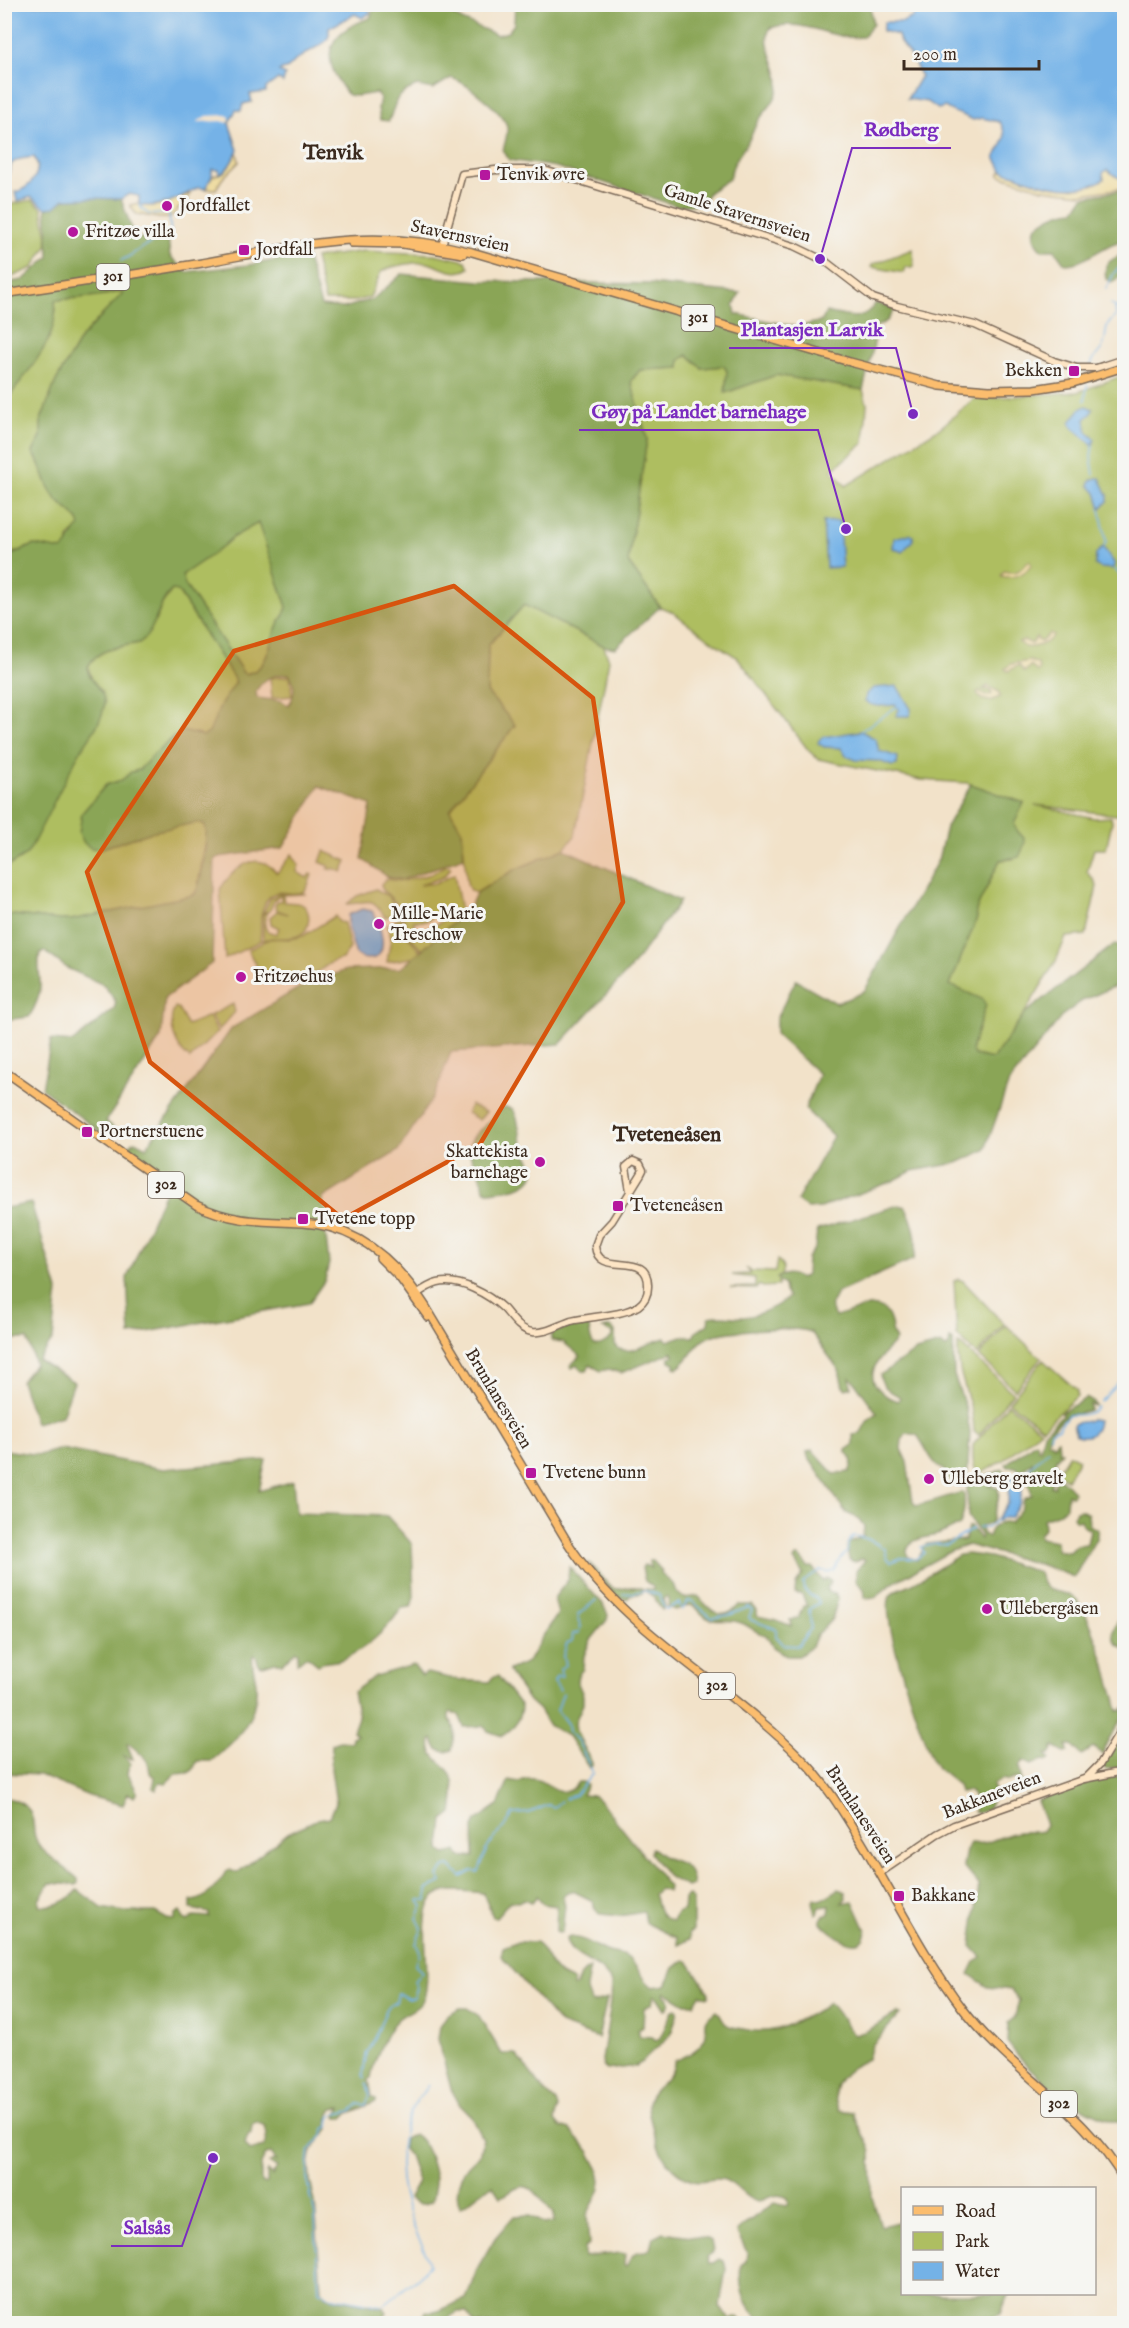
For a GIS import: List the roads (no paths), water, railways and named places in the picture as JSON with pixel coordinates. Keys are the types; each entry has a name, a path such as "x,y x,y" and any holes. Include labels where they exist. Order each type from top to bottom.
{"main road":[{"name":"Stavernsveien","path":"4,294 281,248 353,238 393,238 441,247 915,380 953,388 1008,390 1042,388 1086,380 1125,368"},
{"name":"Brunlanesveien","path":"4,1071 184,1197 207,1210 248,1221 322,1225 353,1237 391,1268 416,1295 446,1340 568,1543 596,1582 628,1614 776,1735 809,1765 836,1800 937,1970 972,2020 1004,2054 1084,2127 1108,2154 1125,2180"}],"street":[{"name":"Gamle Stavernsveien","path":"441,247 462,174 524,169 544,170 567,175 794,246 825,261 873,298 975,325 1054,361 1077,368 1096,368 1125,359"},
{"path":"416,1295 439,1283 464,1286 491,1298 519,1326 535,1332 572,1321 637,1307 645,1299 648,1290 648,1280 644,1271 633,1264 606,1263 599,1257 595,1246 596,1240 612,1221 630,1191"},
{"path":"1084,1779 1100,1764 1125,1724"},
{"name":"Bakkaneveien","path":"880,1873 937,1834 954,1826 1084,1779 1125,1771"}],"water":[{"path":"5,5 369,5 370,13 362,18 355,14 329,28 329,36 325,42 297,59 288,68 279,71 285,75 283,83 278,79 266,88 266,92 250,94 252,102 243,104 241,111 236,110 229,123 238,150 225,170 219,174 219,170 212,169 212,176 205,189 199,187 171,201 156,205 139,205 139,196 129,194 121,199 64,199 55,207 46,208 31,197 17,201 15,192 26,187 34,179 37,162 34,157 12,163 5,183"},
{"path":"912,5 1124,5 1124,178 1119,178 1107,170 1103,173 1104,179 1084,187 1072,188 1037,183 1007,173 1002,170 995,158 1004,137 1000,122 982,118 973,120 945,107 938,109 928,102 907,99 921,76 898,35 882,31 884,22 903,22 913,17 916,9"},
{"path":"1086,406 1093,409 1085,419 1087,432 1095,439 1093,445 1073,428 1070,422 1080,409"},
{"path":"1100,478 1108,495 1108,501 1101,508 1096,493 1089,485 1091,480"},
{"path":"839,521 842,567 826,568 823,522"},
{"path":"910,534 913,540 902,552 893,548 894,538"},
{"path":"1103,547 1115,564 1112,569 1095,565 1096,554"},
{"path":"897,686 911,709 910,716 896,716 899,709 896,705 876,706 865,701 866,694 874,688"},
{"path":"861,731 876,739 879,751 898,757 897,765 856,760 846,756 841,748 824,747 818,743 823,737"},
{"path":"362,909 372,911 381,931 380,953 369,959 356,955 348,928 348,915"},
{"path":"1091,1419 1098,1420 1094,1432 1088,1436 1076,1435 1073,1425"},
{"path":"1013,1476 1023,1481 1020,1503 1010,1518 1002,1518 998,1521 996,1520 1008,1503 1009,1484"}],"waterway":[{"path":"120,261 150,243 171,235 169,214 150,214 139,205"},
{"path":"1106,289 1114,273 1124,263"},
{"path":"1111,304 1124,308"},
{"path":"1091,365 1104,343 1108,324 1116,316 1115,307"},
{"path":"1085,401 1087,385"},
{"path":"1093,445 1091,456 1094,475"},
{"path":"1100,508 1106,541 1104,547"},
{"path":"1114,568 1124,580"},
{"path":"861,731 898,706"},
{"path":"1100,1402 1122,1379 1124,1370"},
{"path":"1050,1437 1051,1432 1058,1428 1068,1415 1088,1413 1097,1407"},
{"path":"1021,1479 1048,1450"},
{"path":"978,1528 987,1528 997,1520"},
{"path":"623,1594 645,1591 659,1595 664,1608 667,1609 679,1603 682,1610 688,1601 692,1601 712,1618 729,1615 749,1607 752,1610 749,1617 751,1620 776,1629 776,1636 784,1645 798,1646 811,1628 809,1609 819,1603 805,1590 803,1582 820,1570 827,1572 834,1570 847,1552 848,1543 853,1536 874,1542 885,1549 887,1558 891,1562 901,1558 916,1559 924,1553 921,1547 936,1544 947,1545 973,1529"},
{"path":"560,1690 554,1681 557,1676 562,1677 560,1669 565,1665 563,1656 567,1643 572,1641 573,1634 578,1633 581,1627 578,1615 596,1600"},
{"path":"563,1694 557,1710 568,1725 569,1732 578,1741 593,1773 575,1795 565,1799"},
{"path":"419,1957 420,1952 416,1944 422,1928 417,1918 423,1906 418,1900 427,1900 427,1890 441,1882 438,1876 445,1867 450,1866 461,1877 472,1871 478,1872 487,1849 513,1814 529,1813 548,1805 554,1807 561,1801"},
{"path":"365,2079 363,2074 367,2052 387,2010 396,2002 398,1993 408,1999 414,1998 417,1988 414,1981 422,1972 415,1965 417,1960"},
{"path":"336,2114 351,2111 358,2104 366,2105 370,2095 367,2084"},
{"path":"333,2115 330,2118 329,2127 324,2129 323,2136 310,2149 307,2178 315,2215 319,2290 329,2296 382,2306 420,2276 429,2265 407,2208 400,2167 405,2126 410,2112 428,2085"}],"place":[{"name":"Tenvik øvre","path":"485,175"},
{"name":"Jordfallet","path":"167,206"},
{"name":"Fritzøe villa","path":"73,232"},
{"name":"Jordfall","path":"244,250"},
{"name":"Rødberg","path":"820,259"},
{"name":"Bekken","path":"1074,371"},
{"name":"Plantasjen Larvik","path":"913,414"},
{"name":"Gøy på Landet barnehage","path":"846,529"},
{"name":"Mille-Marie Treschow","path":"379,924"},
{"name":"Fritzøehus","path":"241,977"},
{"name":"Portnerstuene","path":"87,1132"},
{"name":"Skattekista barnehage","path":"540,1162"},
{"name":"Tveteneåsen","path":"618,1206"},
{"name":"Tvetene topp","path":"303,1219"},
{"name":"Tvetene bunn","path":"531,1473"},
{"name":"Ulleberg gravelt","path":"929,1479"},
{"name":"Ullebergåsen","path":"987,1609"},
{"name":"Bakkane","path":"899,1896"},
{"name":"Salsås","path":"213,2158"}],"district":[{"name":"Tenvik","path":"333,153"},
{"name":"Tveteneåsen","path":"667,1135"}]}
